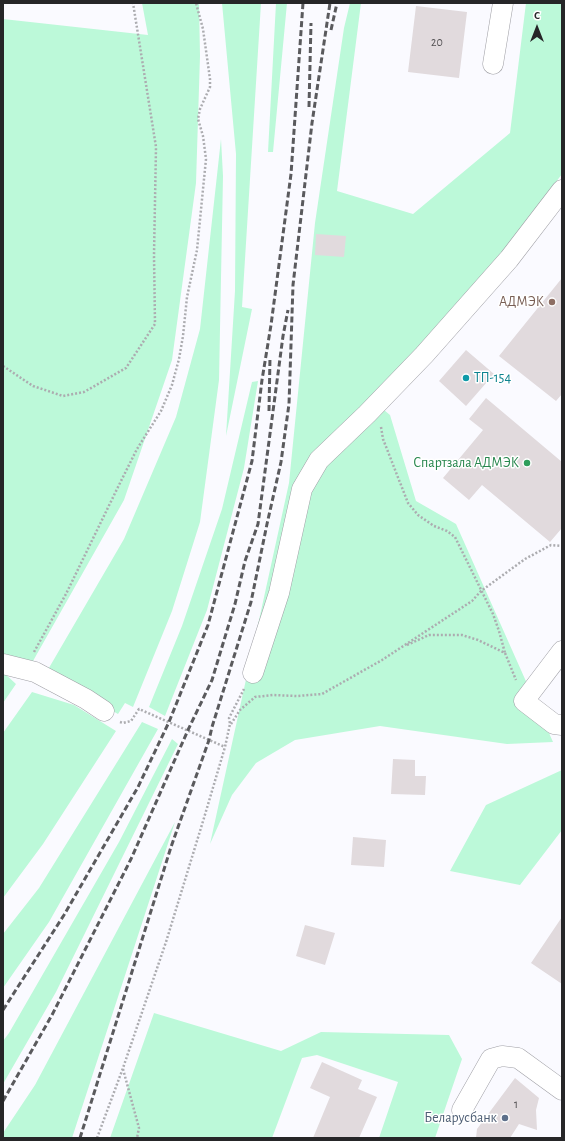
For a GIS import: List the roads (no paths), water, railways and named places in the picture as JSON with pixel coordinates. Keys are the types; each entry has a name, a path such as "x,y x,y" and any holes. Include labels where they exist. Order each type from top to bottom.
{"lane":[{"path":"493,64 503,3"},
{"path":"253,674 279,593 302,489 319,460 384,397 424,355 509,259 562,190"},
{"path":"562,651 524,701 554,724 562,725"},
{"path":"3,664 34,672 86,699 104,711"},
{"path":"462,1110 491,1059 502,1056 518,1058 562,1090"}],"railway":[{"path":"3,1010 64,915 138,787 169,722 208,625 252,461 291,174 303,3"},
{"path":"80,1138 171,847 209,740 251,602 281,462 289,404 293,285 312,123 330,3"},
{"path":"331,30 337,3"},
{"path":"309,107 311,23"},
{"path":"3,1101 52,1015 131,859 188,730 212,680 235,604 245,561 258,524 283,336 288,310"},
{"path":"269,411 270,357"}],"place":[{"name":"АДМЭК","path":"552,302"},
{"name":"ТП-154","path":"466,378"},
{"name":"Спартзала АДМЭК","path":"527,463"},
{"name":"Беларусбанк","path":"505,1118"}]}
